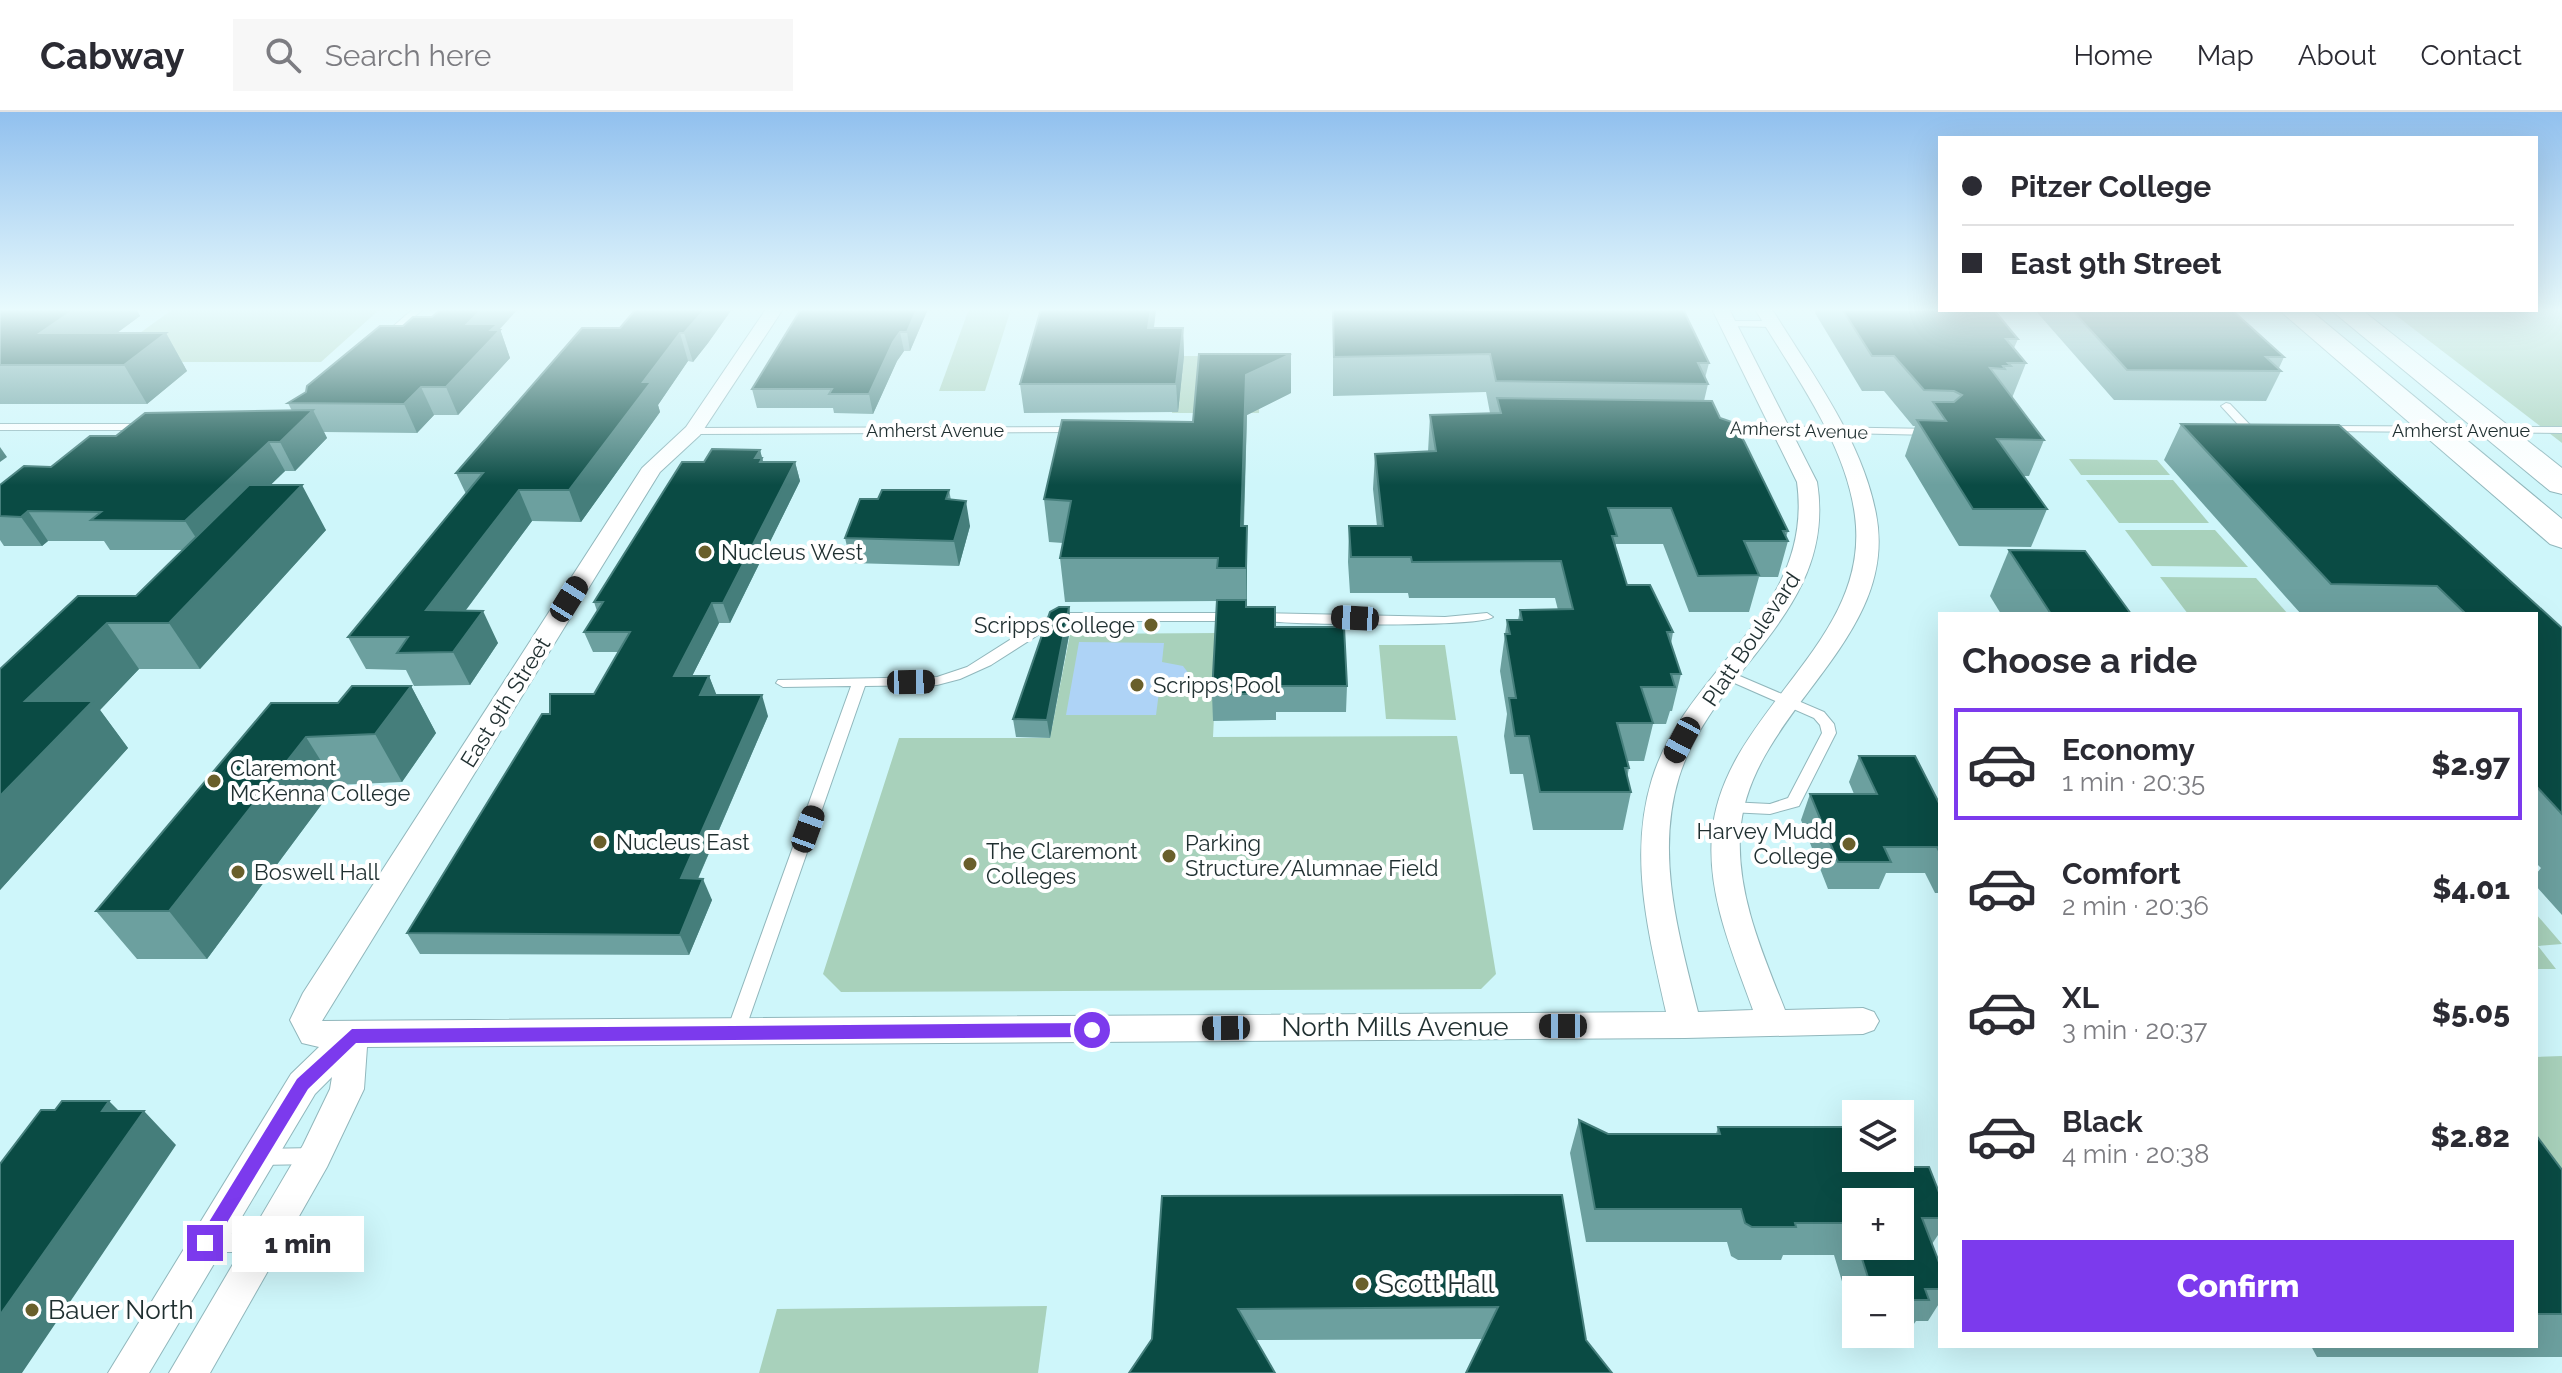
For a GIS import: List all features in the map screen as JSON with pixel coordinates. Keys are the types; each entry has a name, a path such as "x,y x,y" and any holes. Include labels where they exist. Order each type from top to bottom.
{"main road":[{"path":"2362,368 2562,537"},
{"path":"2417,368 2562,484"}],"street":[{"name":"East 9th Street","path":"352,1036 313,1034 306,1020 314,1002 652,468 693,431 735,368"},
{"name":"Platt Boulevard","path":"1685,1025 1658,910 1652,838 1658,797 1667,767 1682,740 1793,586 1809,543 1813,506 1807,482 1750,368"},
{"path":"1774,1023 1735,908 1725,863 1729,807 1746,760 1845,618 1867,565 1866,517 1856,479 1798,368"},
{"name":"North Mills Avenue","path":"352,1036 1863,1021"},
{"path":"188,1373 315,1156 347,1089 352,1036"},
{"path":"127,1373 303,1084 352,1036"}],"lane":[{"path":"2226,406 2248,429 2276,429"},
{"path":"0,427 157,426"},
{"name":"Amherst Avenue","path":"1701,427 1941,432"},
{"name":"Amherst Avenue","path":"2316,429 2562,430"},
{"name":"Amherst Avenue","path":"693,431 1086,430"},
{"path":"783,683 859,683 961,677 982,668 1039,626 1058,617 1445,621 1487,617"},
{"path":"1728,675 1819,715 1827,724 1829,733 1794,802 1770,809 1729,807"},
{"path":"735,1033 859,683"},
{"path":"257,1157 315,1156"},
{"path":"205,1243 266,1243"}],"green space":[{"path":"947,368 992,368 985,391 939,391"},
{"path":"1177,368 1261,368 1259,413 1172,413"},
{"path":"2464,368 2562,368 2562,443"},
{"path":"2069,459 2157,460 2170,475 2081,475"},
{"path":"2086,480 2173,480 2209,523 2119,523"},
{"path":"2125,530 2215,530 2248,567 2152,566"},
{"path":"2160,577 2256,578 2286,612 2186,612"},
{"name":"Parking Structure/Alumnae Field","path":"1218,633 1213,737 1457,736 1496,974 1481,989 841,992 823,974 899,738 1050,738 1070,634"},
{"path":"1379,645 1445,645 1456,720 1386,719"},
{"path":"2538,916 2562,944 2538,946"},
{"path":"2538,946 2556,969 2538,969"},
{"path":"2562,1056 2562,1179 2538,1147 2538,1057"},
{"path":"1047,1306 1038,1373 759,1373 777,1309"}],"water":[{"path":"1079,642 1164,643 1162,662 1183,666 1189,674 1188,682 1178,689 1159,692 1156,715 1066,715"}],"building":[{"path":"329,368 464,368 446,387 421,387 404,404 288,403 306,392 307,386"},
{"path":"547,368 654,368 643,382 651,382 569,490 519,490 426,610 483,611 453,652 397,653 408,637 348,637 483,473 456,473"},
{"path":"765,368 881,368 869,394 829,394 832,389 752,389"},
{"path":"1025,368 1178,368 1176,384 1020,384"},
{"path":"1198,368 1261,368 1246,375 1241,526 1247,526 1246,568 1217,568 1218,558 1060,558 1071,501 1044,499 1062,420 1193,422"},
{"path":"1493,368 1700,368 1708,384 1496,381"},
{"path":"1904,368 2004,368 1990,368 2044,440 1997,439 2047,509 1973,509 1917,420 1946,421 1933,402 1954,402 1962,395 1954,391 1924,390"},
{"path":"2125,368 2278,368 2281,371"},
{"path":"1497,398 1712,401 1720,418 1732,422 1744,441 1788,531 1783,531 1788,541 1744,541 1759,575 1698,576 1671,508 1608,508 1617,536 1612,536 1627,585 1650,585 1673,632 1667,632 1681,674 1671,674 1675,687 1641,687 1653,723 1617,723 1629,768 1625,768 1631,792 1540,792 1529,736 1515,736 1509,698 1516,698 1505,634 1510,634 1507,620 1522,620 1520,610 1573,609 1561,561 1412,562 1411,557 1351,557 1349,526 1383,526 1375,454 1436,451 1430,415 1501,413"},
{"path":"313,410 280,442 269,442 185,521 91,520 101,512 28,511 21,517 0,516 0,485 24,466 51,467 90,436 116,436 145,413"},
{"path":"2181,424 2339,425 2562,628 2562,814 2538,788 2538,612 2464,612 2437,586 2331,584"},
{"path":"712,449 760,450 755,458 762,458 760,462 795,462 723,603 712,603 674,676 709,676 700,695 762,695 681,878 703,879 680,935 407,933 542,714 550,714 550,694 594,694 630,632 584,632 603,602 594,602 682,462 704,462"},
{"path":"249,485 302,485 169,623 107,623 25,701 93,701 0,796 0,669 78,596 136,596"},
{"path":"882,490 949,490 946,499 966,501 954,541 845,538 860,499 878,499"},
{"path":"2009,550 2085,551 2130,612 2050,612"},
{"path":"1217,600 1246,600 1246,607 1275,607 1275,627 1344,627 1347,686 1276,686 1276,694 1212,694"},
{"path":"1059,607 1069,607 1047,720 1013,719 1050,612"},
{"path":"352,686 411,686 375,734 306,737 169,911 96,911 271,703 338,703"},
{"path":"1859,756 1915,756 1938,801 1938,849 1884,847 1891,862 1838,862 1810,794 1877,794"},
{"path":"62,1101 109,1101 102,1111 144,1111 0,1315 0,1164 41,1110 55,1110"},
{"path":"1579,1120 1608,1134 1720,1134 1718,1127 1842,1127 1842,1172 1914,1172 1914,1167 1929,1167 1938,1190 1938,1218 1922,1218 1938,1260 1938,1289 1925,1289 1929,1300 1914,1300 1914,1276 1868,1276 1862,1260 1914,1260 1914,1188 1842,1188 1842,1223 1752,1227 1745,1223 1741,1209 1595,1209"},
{"path":"2538,1138 2562,1170 2562,1314 2538,1314"},
{"name":"Scott Hall","path":"1562,1195 1586,1340 1612,1373 1466,1373 1498,1307 1238,1309 1275,1373 1129,1373 1152,1339 1162,1196"}],"place":[{"name":"Nucleus West","path":"705,552"},
{"name":"Scripps College","path":"1151,625"},
{"name":"Scripps Pool","path":"1137,685"},
{"name":"Claremont McKenna College","path":"214,781"},
{"name":"Nucleus East","path":"600,842"},
{"name":"Harvey Mudd College","path":"1849,844"},
{"name":"Parking Structure/Alumnae Field","path":"1169,856"},
{"name":"The Claremont Colleges","path":"970,864"},
{"name":"Boswell Hall","path":"238,872"},
{"name":"Scott Hall","path":"1362,1284"},
{"name":"Bauer North","path":"32,1310"}],"route":[{"path":"205,1243 303,1084 352,1036 1092,1030"}]}
